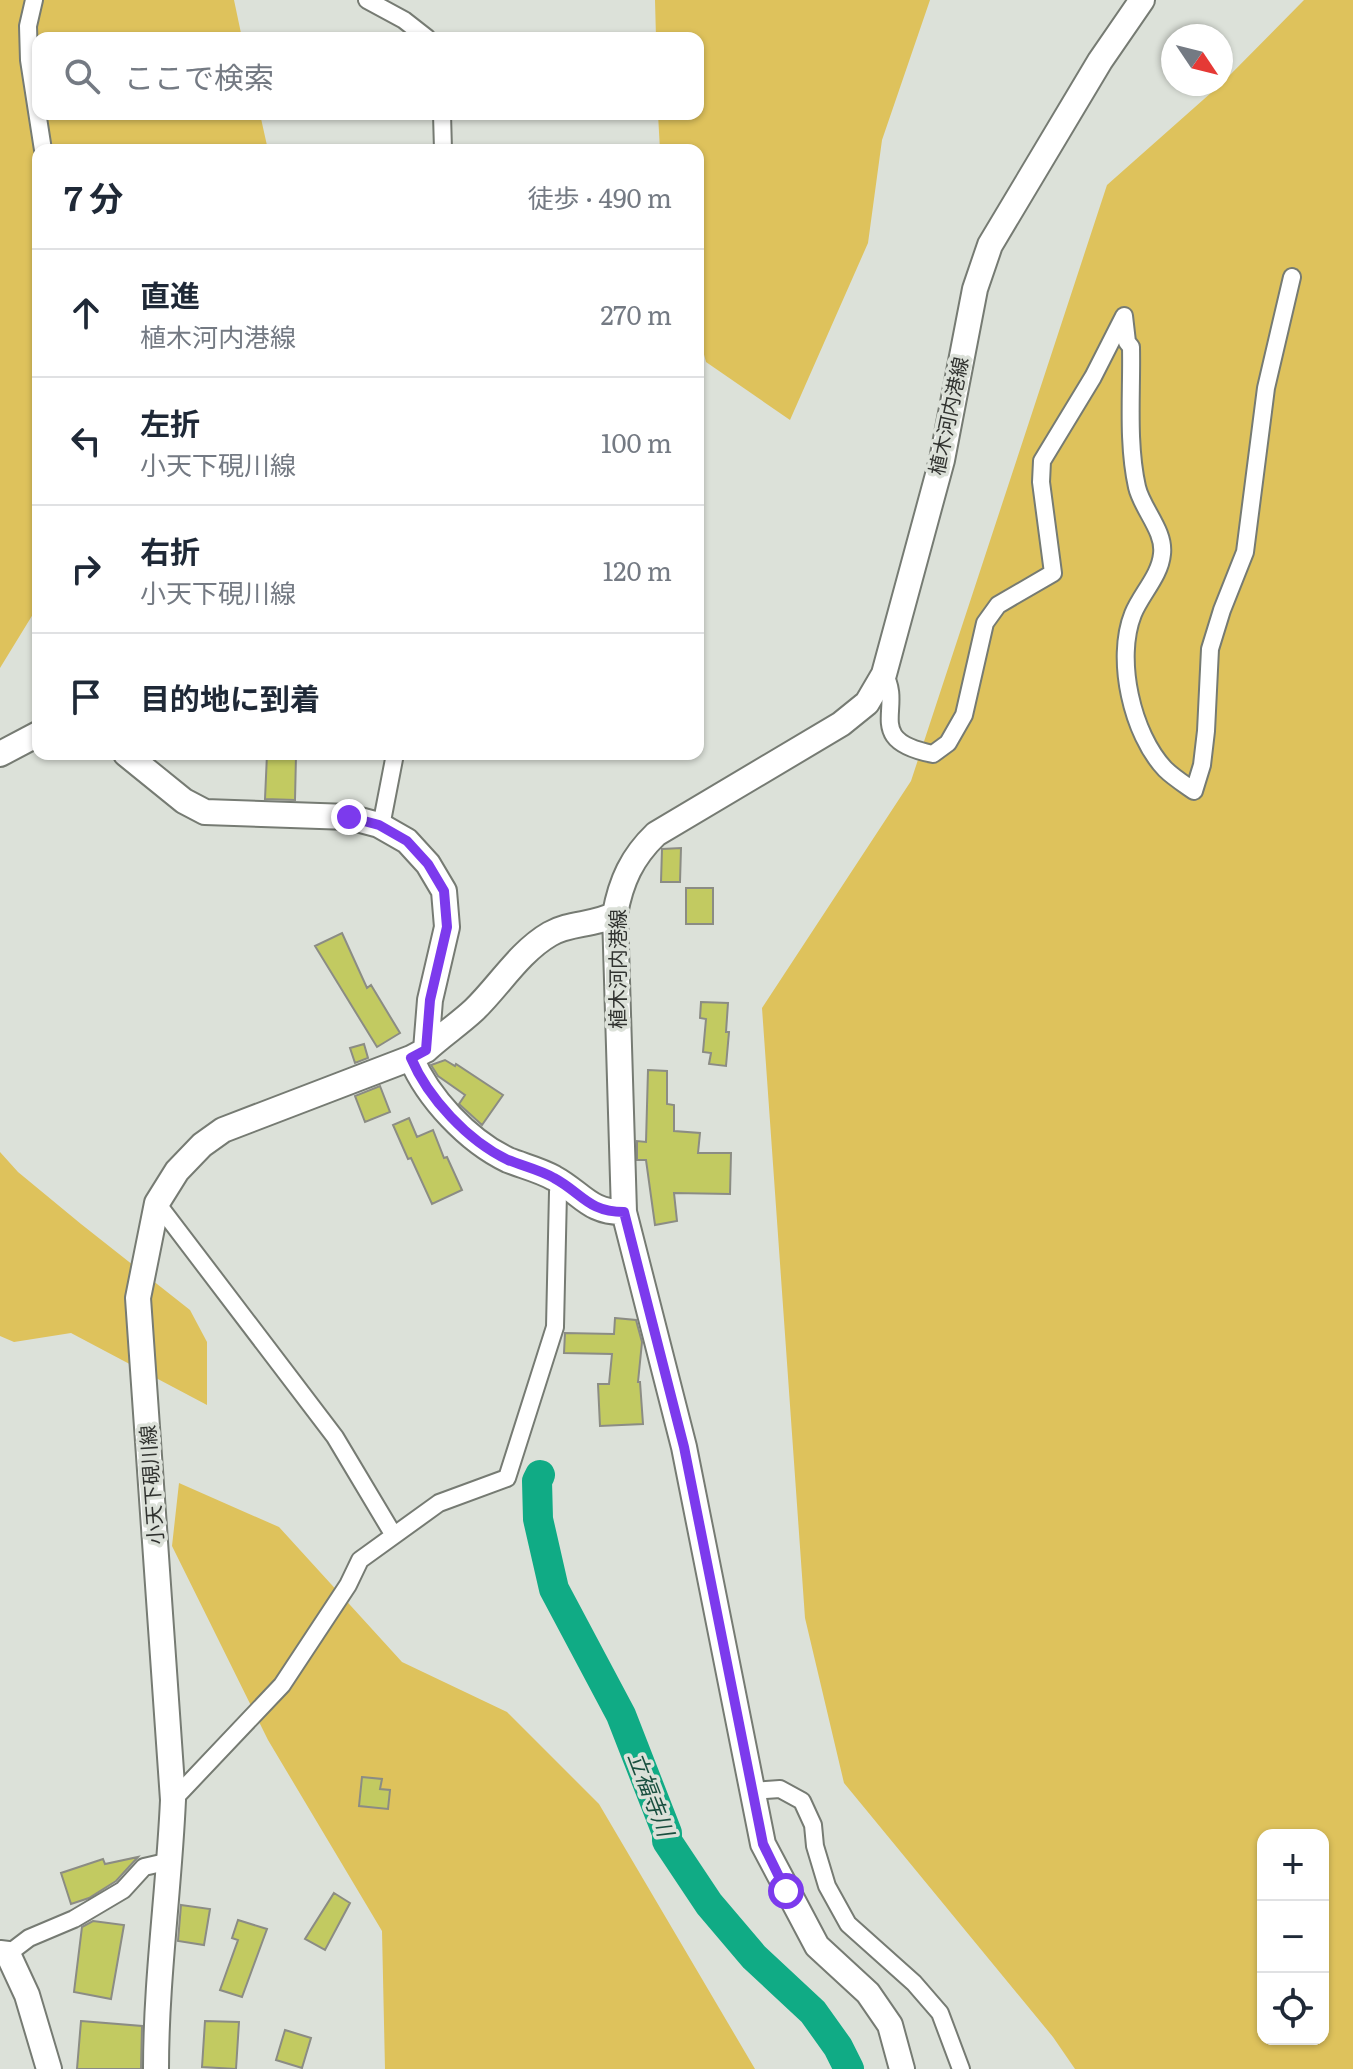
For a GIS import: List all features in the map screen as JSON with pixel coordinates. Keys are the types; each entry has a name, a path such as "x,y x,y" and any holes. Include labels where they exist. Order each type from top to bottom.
{"main road":[{"name":"植木河内港線","path":"902,2069 890,2025 868,1993 817,1946 763,1844 684,1447 624,1212 615,914 624,876 642,848 656,834 841,724 867,703 884,674 942,460 975,289 990,245 1100,61 1142,0"},
{"path":"0,754 32,737"},
{"path":"133,760 184,801 205,812 349,817 379,825 407,841 428,864 444,891 447,927 418,1054 417,1071 443,1108 474,1140 506,1159 553,1177 590,1206 609,1212 624,1212"},
{"name":"小天下硯川線","path":"156,2069 156,2020 173,1800 138,1298 157,1203 177,1171 202,1145 223,1130 418,1054 475,1009 547,936 562,928 602,921 615,914"},
{"path":"4,1954 27,1995 49,2069"}],"street":[{"path":"32,79 28,26 34,0"},
{"path":"367,0 419,32"},
{"path":"38,120 42,144"},
{"path":"442,120 443,144"},
{"path":"884,674 889,682 889,725 894,736 914,750 933,754 948,743 964,715 985,623 998,605 1053,573 1041,482 1042,461 1049,444 1093,377 1124,316 1127,342 1131,347 1132,444 1137,487 1160,538 1162,555 1153,580 1132,615 1127,642 1127,687 1143,736 1164,768 1194,791 1202,765 1206,731 1210,649 1245,552 1266,388 1292,277"},
{"path":"379,825 394,760"},
{"path":"173,1800 282,1685 348,1585 360,1560 439,1503 507,1478 555,1327 558,1192 562,1183"},
{"path":"157,1203 335,1437 393,1534"},
{"path":"751,1791 780,1789 802,1801 813,1825 815,1846 827,1886 848,1924 914,1983 940,2013 961,2069"},
{"path":"4,1954 123,1890 144,1867 170,1861"}],"shaded area":[{"path":"0,0 234,0 241,32 32,32 32,120 261,120 267,144 32,144 32,616 0,668"},
{"path":"655,0 930,0 882,140 868,243 790,420 706,362 704,144 660,144 658,120 704,120 704,32 656,32"},
{"path":"1304,0 1353,0 1353,2069 1075,2069 1053,2037 844,1783 805,1618 762,1008 911,781 1107,185 1207,96 1233,96 1233,72"},
{"path":"0,1152 18,1172 190,1310 207,1342 207,1405 71,1333 14,1342 0,1336"},
{"path":"179,1483 279,1527 402,1662 507,1712 599,1804 755,2069 385,2069 382,1931 268,1740 172,1546"}],"building":[{"path":"267,760 296,760 295,800 265,799"},
{"path":"681,848 680,882 661,882 662,849"},
{"path":"686,888 713,888 713,924 686,924"},
{"path":"342,933 367,988 371,985 400,1033 377,1047 315,946"},
{"path":"701,1002 728,1003 726,1066 709,1064 711,1053 703,1052 706,1019 700,1018"},
{"path":"364,1044 368,1058 355,1063 350,1048"},
{"path":"445,1060 503,1095 482,1125 459,1104 465,1095 438,1076 431,1065"},
{"path":"648,1070 667,1071 667,1104 674,1105 674,1131 700,1133 698,1153 731,1153 730,1194 674,1193 677,1221 655,1225 646,1160 637,1160 637,1141 646,1142"},
{"path":"380,1086 390,1112 365,1122 355,1096"},
{"path":"409,1118 417,1137 433,1130 462,1190 432,1204 393,1125"},
{"path":"615,1318 636,1320 642,1342 638,1382 643,1424 600,1426 598,1384 609,1384 612,1354 564,1353 565,1333 614,1334"},
{"path":"362,1777 382,1779 380,1789 390,1790 388,1809 359,1806"},
{"path":"138,1857 116,1881 89,1898 71,1904 61,1873 103,1859 105,1864"},
{"path":"334,1893 350,1903 325,1950 305,1939"},
{"path":"181,1905 210,1909 204,1945 178,1941"},
{"path":"238,1920 267,1929 242,1997 220,1990 238,1940 232,1938"},
{"path":"93,1921 124,1925 111,1999 74,1992 82,1927"},
{"path":"81,2021 142,2026 141,2069 77,2069"},
{"path":"205,2021 239,2022 236,2069 202,2067"},
{"path":"285,2030 311,2038 302,2068 276,2060"}],"waterway":[{"name":"立福寺川","path":"540,1475 537,1481 538,1519 554,1589 621,1715 667,1833 667,1841 709,1904 754,1957 813,2012 838,2047 849,2069"}],"route":[{"path":"349,817 379,825 407,841 428,864 444,891 447,927 430,1000 426,1050 411,1058 417,1071 443,1108 474,1140 506,1159 553,1177 590,1206 609,1212 624,1212 684,1447 763,1844 786,1891"}]}
